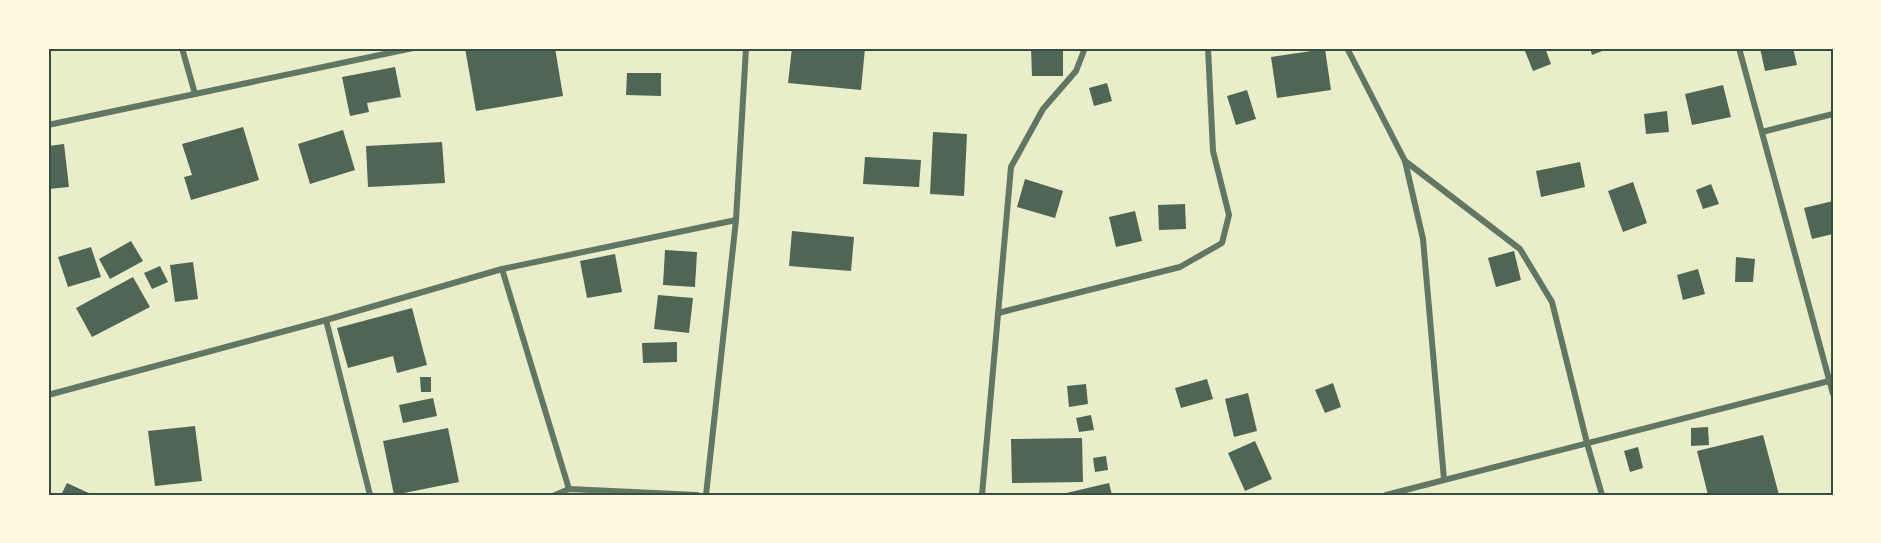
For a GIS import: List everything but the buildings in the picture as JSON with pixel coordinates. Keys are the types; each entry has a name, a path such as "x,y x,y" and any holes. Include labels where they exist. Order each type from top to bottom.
{"street":[{"path":"182,48 195,94"},
{"path":"48,124 413,48"},
{"path":"706,495 736,219 746,48"},
{"path":"982,495 1011,166 1043,109 1076,71 1084,48"},
{"path":"998,313 1180,267 1222,243 1229,215 1213,150 1208,48"},
{"path":"1347,48 1406,161 1423,239 1444,478"},
{"path":"1739,48 1832,380 1833,394"},
{"path":"1762,132 1833,114"},
{"path":"1406,161 1520,249 1552,302 1602,495"},
{"path":"48,395 326,320 502,269 736,219"},
{"path":"502,269 569,489"},
{"path":"326,320 370,495"},
{"path":"1386,495 1444,478 1832,380"},
{"path":"555,495 569,489 697,495"}]}
